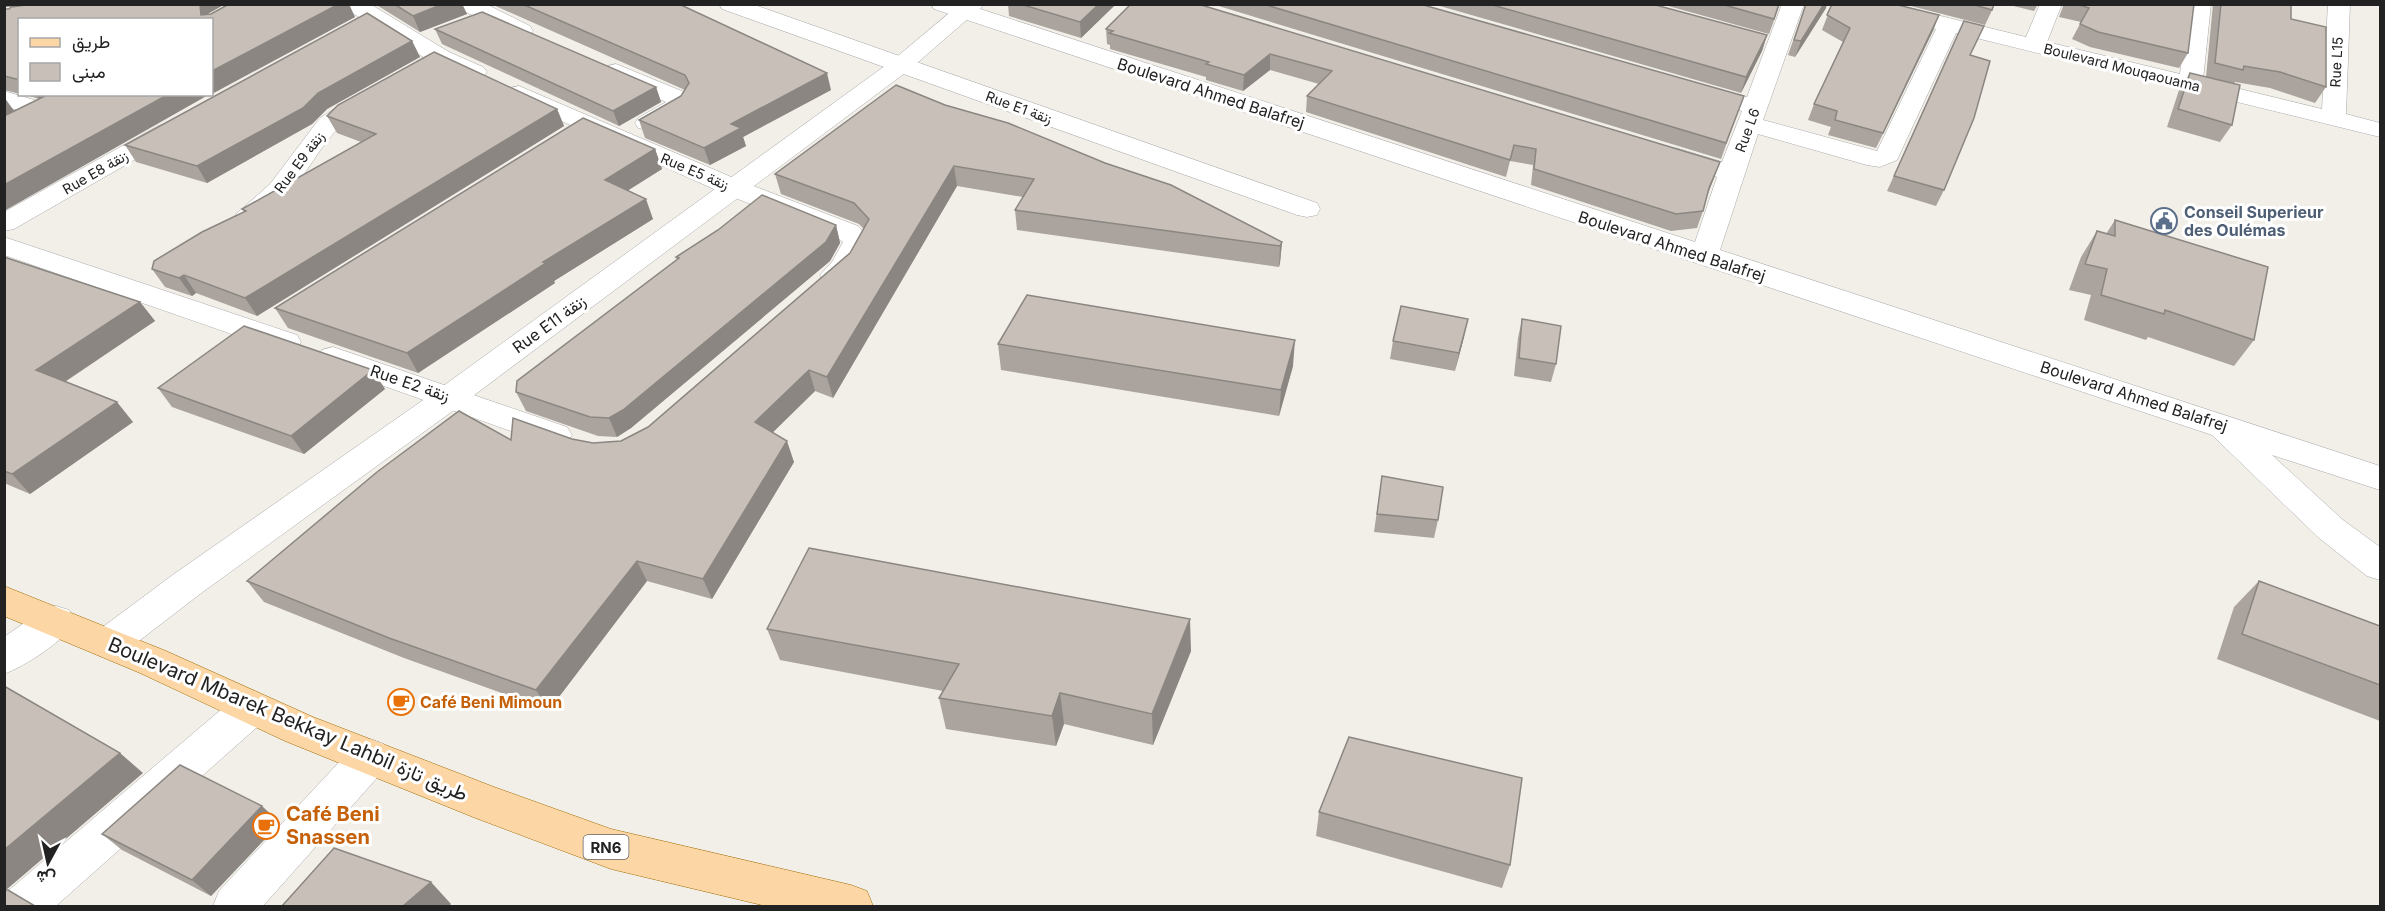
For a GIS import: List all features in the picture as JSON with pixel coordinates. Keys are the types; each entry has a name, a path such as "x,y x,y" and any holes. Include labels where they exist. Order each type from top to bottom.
{"main road":[{"name":"Boulevard Mbarek Bekkay Lahbil طريق تازة","path":"4,600 109,643 251,708 370,757 488,804 611,849 851,906"}],"street":[{"name":"Rue E1 زنقة","path":"730,4 1307,209"},
{"name":"Rue L6","path":"1704,256 1752,116 1767,43 1793,4"},
{"name":"Boulevard Mouqaouama","path":"1863,4 1924,11 1949,25 2380,130"},
{"path":"2034,46 2051,4"},
{"path":"2191,84 2200,4"},
{"name":"Rue L15","path":"2334,119 2339,4"},
{"name":"Rue E11 زنقة","path":"109,643 187,584 450,397 901,65 960,7"},
{"name":"Boulevard Ahmed Balafrej","path":"960,7 1092,43 1704,256 2380,478"},
{"name":"Rue E5 زنقة","path":"362,17 427,56 578,131 620,139 734,188 848,232 858,241 852,253 843,267 816,290"},
{"path":"427,56 468,19 541,39"},
{"path":"1677,85 1752,116 1866,157 1880,159 1888,155 1949,25"},
{"path":"593,61 680,99 676,106 620,139"},
{"name":"Rue E9 زنقة","path":"228,227 258,210 279,190 320,133 337,116 389,87"},
{"path":"4,98 51,105 14,125"},
{"name":"Rue E8 زنقة","path":"4,223 191,118"},
{"path":"1652,149 1731,173"},
{"name":"Rue E2 زنقة","path":"4,245 450,397 584,446"},
{"path":"128,287 158,269"},
{"path":"257,332 287,313"},
{"path":"2218,424 2331,529 2380,566"},
{"path":"4,658 56,621"},
{"path":"24,906 251,708"},
{"path":"235,906 370,757"}],"building":[{"path":"33,4 199,4 201,15 211,14 229,4 339,4 213,70 213,18 18,18 18,80 4,76 4,9"},
{"path":"394,4 443,4 413,16"},
{"path":"522,4 679,4 827,73 731,124 741,128 704,148 639,120 681,96 689,83 685,75"},
{"path":"1020,4 1099,4 1080,22"},
{"path":"1131,4 1198,4 1720,162 1709,188 1703,211 1676,214 1534,169 1536,149 1514,145 1510,160 1307,96 1332,71 1270,54 1244,75 1206,64 1209,62 1109,33 1113,31 1106,29"},
{"path":"1263,4 1420,4 1744,96 1726,143"},
{"path":"1489,4 1652,4 1767,35 1746,77"},
{"path":"1721,4 1779,4 1774,19"},
{"path":"1806,4 1824,4 1801,41 1794,40"},
{"path":"1832,4 1894,4 1939,15 1883,133 1835,120 1837,111 1814,104 1850,28 1827,15"},
{"path":"1971,4 1994,4 1992,10"},
{"path":"2076,4 2194,4 2188,53 2098,32 2080,24 2089,8"},
{"path":"2221,4 2291,4 2291,19 2326,27 2326,87 2280,72 2244,66 2243,70 2215,63"},
{"path":"482,12 656,87 613,111 435,29"},
{"path":"367,13 412,41 318,93 303,108 197,166 125,145"},
{"path":"1964,21 1984,26 1970,55 1990,61 1974,118 1944,190 1894,176"},
{"path":"434,52 557,109 245,298 184,275 179,278 152,269 154,261 202,232 246,211 242,209 376,134 327,116 338,105"},
{"path":"2190,73 2240,85 2232,125 2178,109"},
{"path":"896,85 945,105 1008,123 1105,163 1171,185 1282,242 1280,246 1015,210 1034,179 954,166 827,377 809,370 755,422 787,441 703,579 637,561 536,690 389,638 247,581 377,472 459,411 511,440 513,418 572,439 593,443 621,441 648,427 850,253 869,219 854,203 775,174"},
{"path":"45,96 165,96 4,185 4,116"},
{"path":"583,118 655,149 605,180 646,199 543,262 546,263 407,353 275,308"},
{"path":"762,195 836,225 826,242 623,410 609,418 590,417 516,392 517,381 679,258 676,257 718,230"},
{"path":"2115,220 2268,267 2254,340 2165,310 2164,314 2101,295 2107,269 2085,264 2097,231 2115,236"},
{"path":"4,257 140,302 36,370 117,402 12,474 4,471"},
{"path":"1027,295 1295,340 1281,390 998,344"},
{"path":"1401,306 1468,319 1459,353 1393,341"},
{"path":"1522,319 1561,326 1556,364 1519,358"},
{"path":"244,326 373,370 291,436 158,388"},
{"path":"1382,476 1443,487 1438,520 1377,514"},
{"path":"809,548 1190,619 1152,714 1060,693 1052,716 939,698 959,664 767,629"},
{"path":"2259,581 2380,626 2380,685 2242,634"},
{"path":"4,686 120,753 4,850"},
{"path":"1349,737 1522,778 1510,865 1319,812"},
{"path":"180,765 262,806 192,880 102,834"},
{"path":"334,848 431,882 403,906 282,906"},
{"path":"4,890 8,890 35,906 4,906"}],"place":[{"name":"Conseil Superieur des Oulémas","path":"2164,221"},
{"name":"Café Beni Mimoun","path":"401,702"},
{"name":"Café Beni Snassen","path":"266,826"}]}
